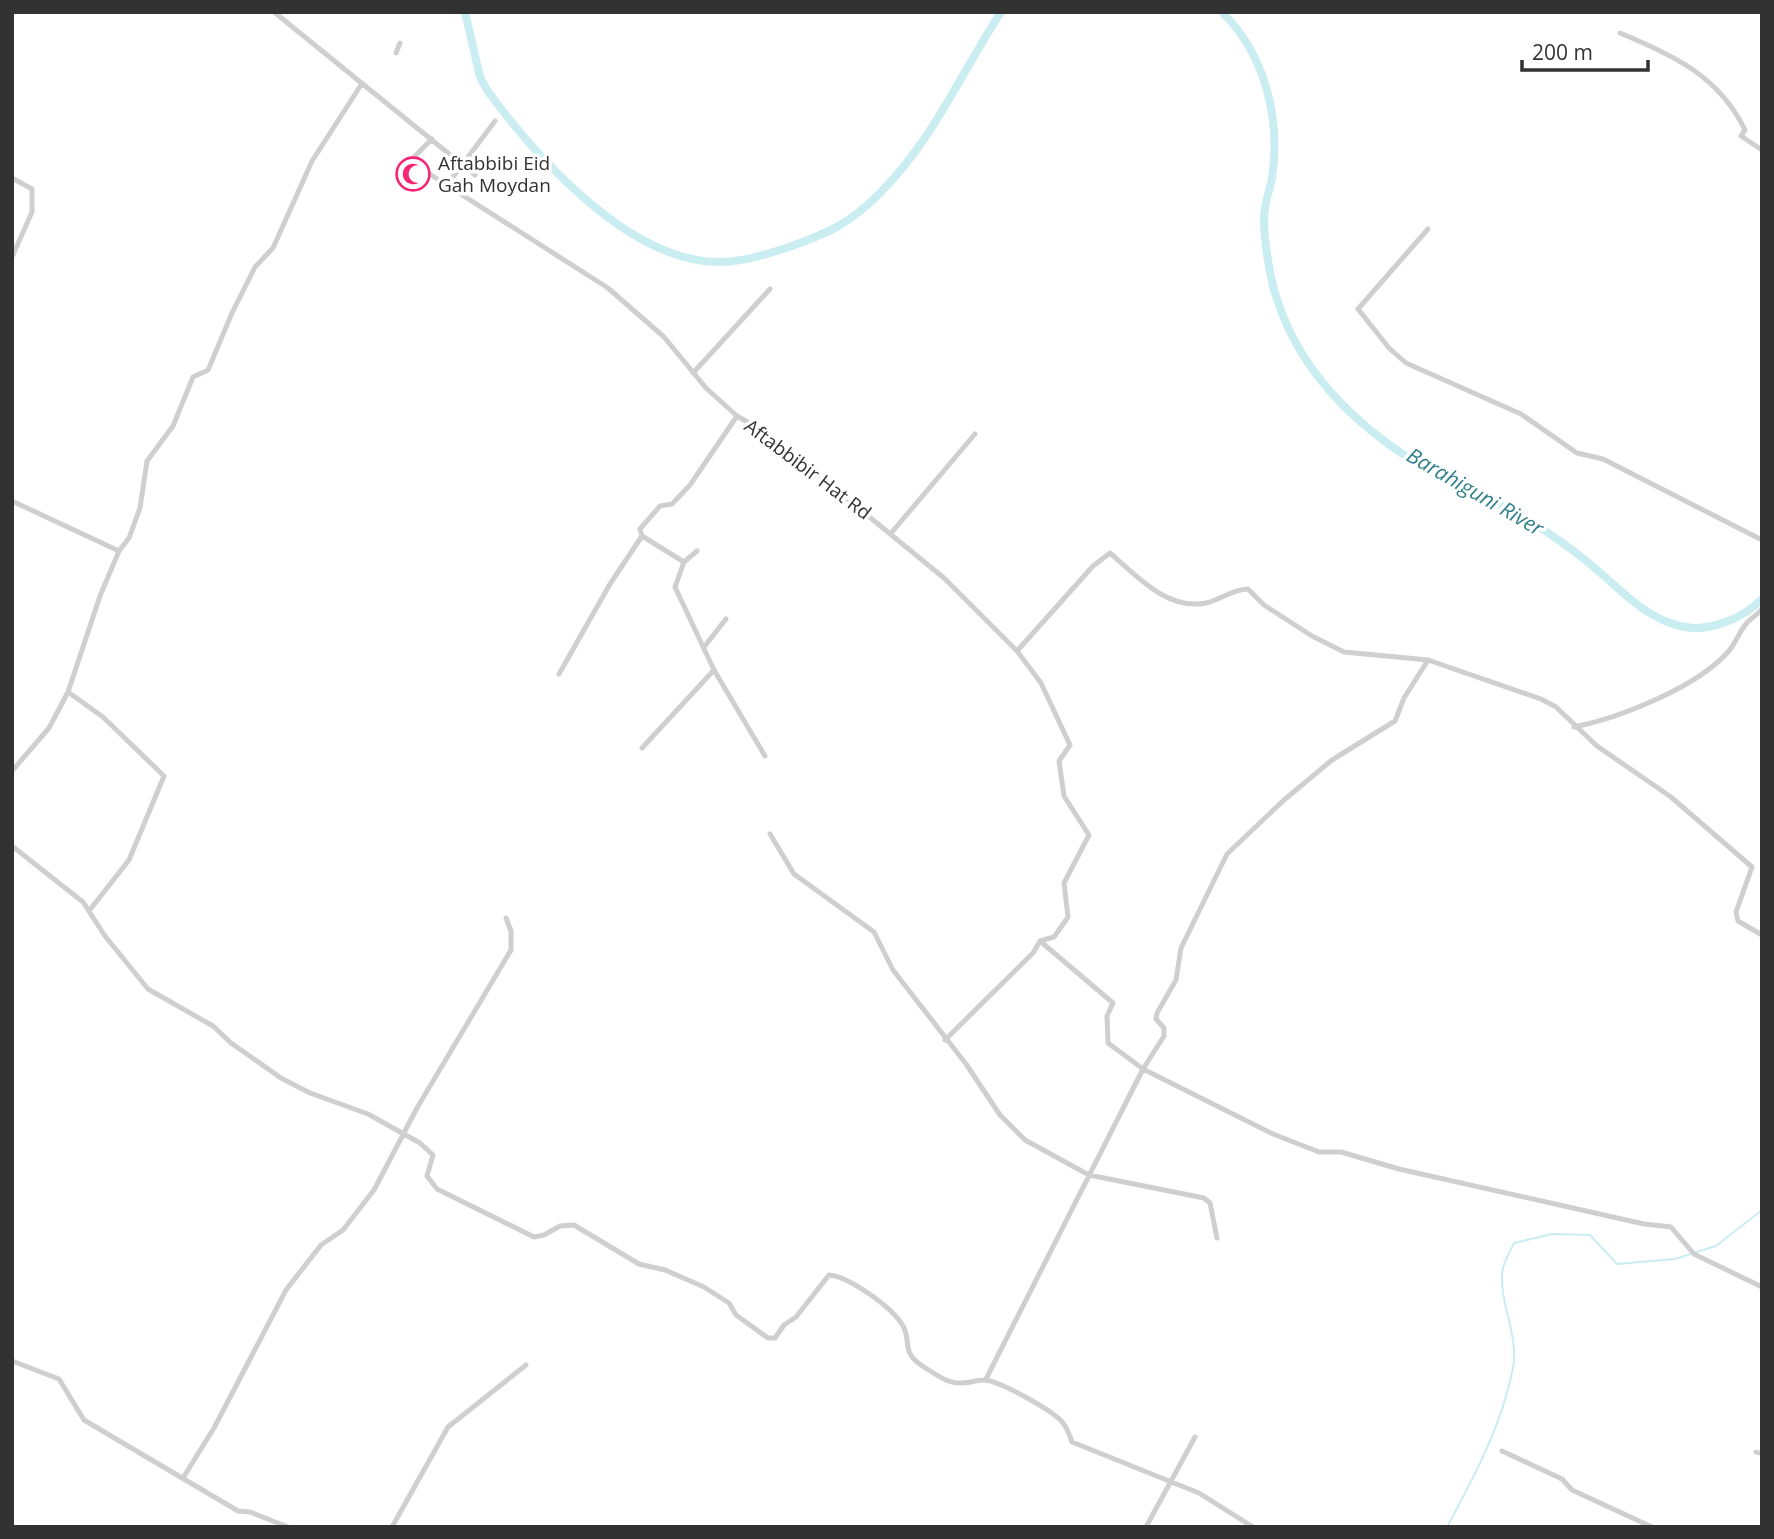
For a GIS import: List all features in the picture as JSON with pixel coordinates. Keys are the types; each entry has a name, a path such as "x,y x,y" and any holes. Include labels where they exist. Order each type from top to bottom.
{"street":[{"path":"274,12 475,175"},
{"path":"1620,33 1677,57 1712,83 1735,110 1745,130 1741,136 1762,150"},
{"path":"396,53 400,43"},
{"path":"12,771 49,728 68,692 100,596 119,551 129,538 140,508 147,461 173,426 194,377 208,370 255,267 273,248 312,162 361,85"},
{"path":"447,185 495,121"},
{"name":"Aftabbibir Hat Rd","path":"432,139 413,158 447,185 608,288 664,337 693,373 737,416 768,434 805,467 892,532 944,578 1017,651 1041,683 1069,741 1059,761 1063,776 1062,790 1089,835 1064,887 1068,917 1054,937 1040,941"},
{"path":"12,178 33,189 32,212 12,257"},
{"path":"1428,229 1358,309 1396,356 1419,370 1521,414 1577,453 1603,459 1762,540"},
{"path":"693,373 769,289"},
{"path":"684,562 642,536 640,529 660,506 672,504 690,485 737,416"},
{"path":"892,532 975,434"},
{"path":"12,501 119,551"},
{"path":"559,674 610,584 642,536"},
{"path":"697,551 684,562 675,587 714,670 765,756"},
{"path":"1017,651 1093,566 1110,553 1157,592 1184,603 1205,603 1248,589 1273,612 1311,636 1344,652 1428,660 1541,699 1556,707 1574,727 1671,797 1752,867 1736,912 1738,921 1762,935"},
{"path":"1574,727 1603,720 1653,699 1708,670 1729,651 1744,626 1762,609"},
{"path":"704,647 726,619"},
{"path":"986,1379 1143,1069 1164,1036 1164,1028 1156,1019 1157,1013 1176,980 1181,948 1195,925 1220,864 1284,800 1332,760 1395,721 1404,698 1428,660"},
{"path":"642,748 714,670"},
{"path":"68,692 103,717 164,776 129,860 89,911"},
{"path":"770,834 794,874 874,932 893,970 1016,1133 1047,1155 1089,1175 1204,1198 1210,1203 1217,1238"},
{"path":"12,846 83,902 115,949 148,989 213,1026 231,1043 281,1078 310,1093 368,1114 404,1133 433,1155 427,1176 437,1189 534,1237 544,1236 560,1226 574,1225 639,1264 665,1270 704,1287 729,1303 736,1315 768,1338 775,1338 784,1325 796,1317 825,1278 833,1275 862,1288 902,1324 906,1349 919,1364 947,1381 961,1384 986,1379 1050,1410 1064,1424 1072,1442 1118,1463 1199,1493 1253,1527"},
{"path":"183,1478 214,1428 286,1290 321,1245 343,1230 363,1208 511,950 511,930 506,918"},
{"path":"945,1040 1033,953 1040,941 1113,1003 1107,1016 1108,1043 1143,1069 1272,1134 1319,1152 1341,1152 1399,1169 1644,1224 1671,1227 1693,1254 1762,1287"},
{"path":"12,1361 59,1379 85,1420 238,1511 250,1512 288,1527"},
{"path":"392,1527 448,1427 526,1365"},
{"path":"1146,1527 1195,1437"},
{"path":"1502,1451 1562,1479 1572,1489 1652,1527"}],"waterway":[{"name":"Barahiguni River","path":"465,12 480,77 487,90 531,145 558,173 587,201 619,225 652,244 685,257 719,262 761,256 813,238 837,227 869,204 916,151 1001,12"},
{"name":"Barahiguni River","path":"1222,12 1237,29 1259,67 1271,111 1274,156 1264,219 1268,261 1275,293 1290,331 1305,358 1344,406 1391,446 1417,463 1444,479 1516,512 1538,526 1583,558 1631,600 1654,616 1680,626 1702,628 1735,618 1762,599"},
{"path":"1696,1252 1716,1246 1762,1210"},
{"path":"1447,1527 1486,1450 1502,1410 1513,1368 1514,1344 1502,1273 1514,1243 1552,1234 1590,1235 1617,1264 1675,1259 1691,1254"}],"place":[{"name":"Aftabbibi Eid Gah Moydan","path":"413,174"}]}
